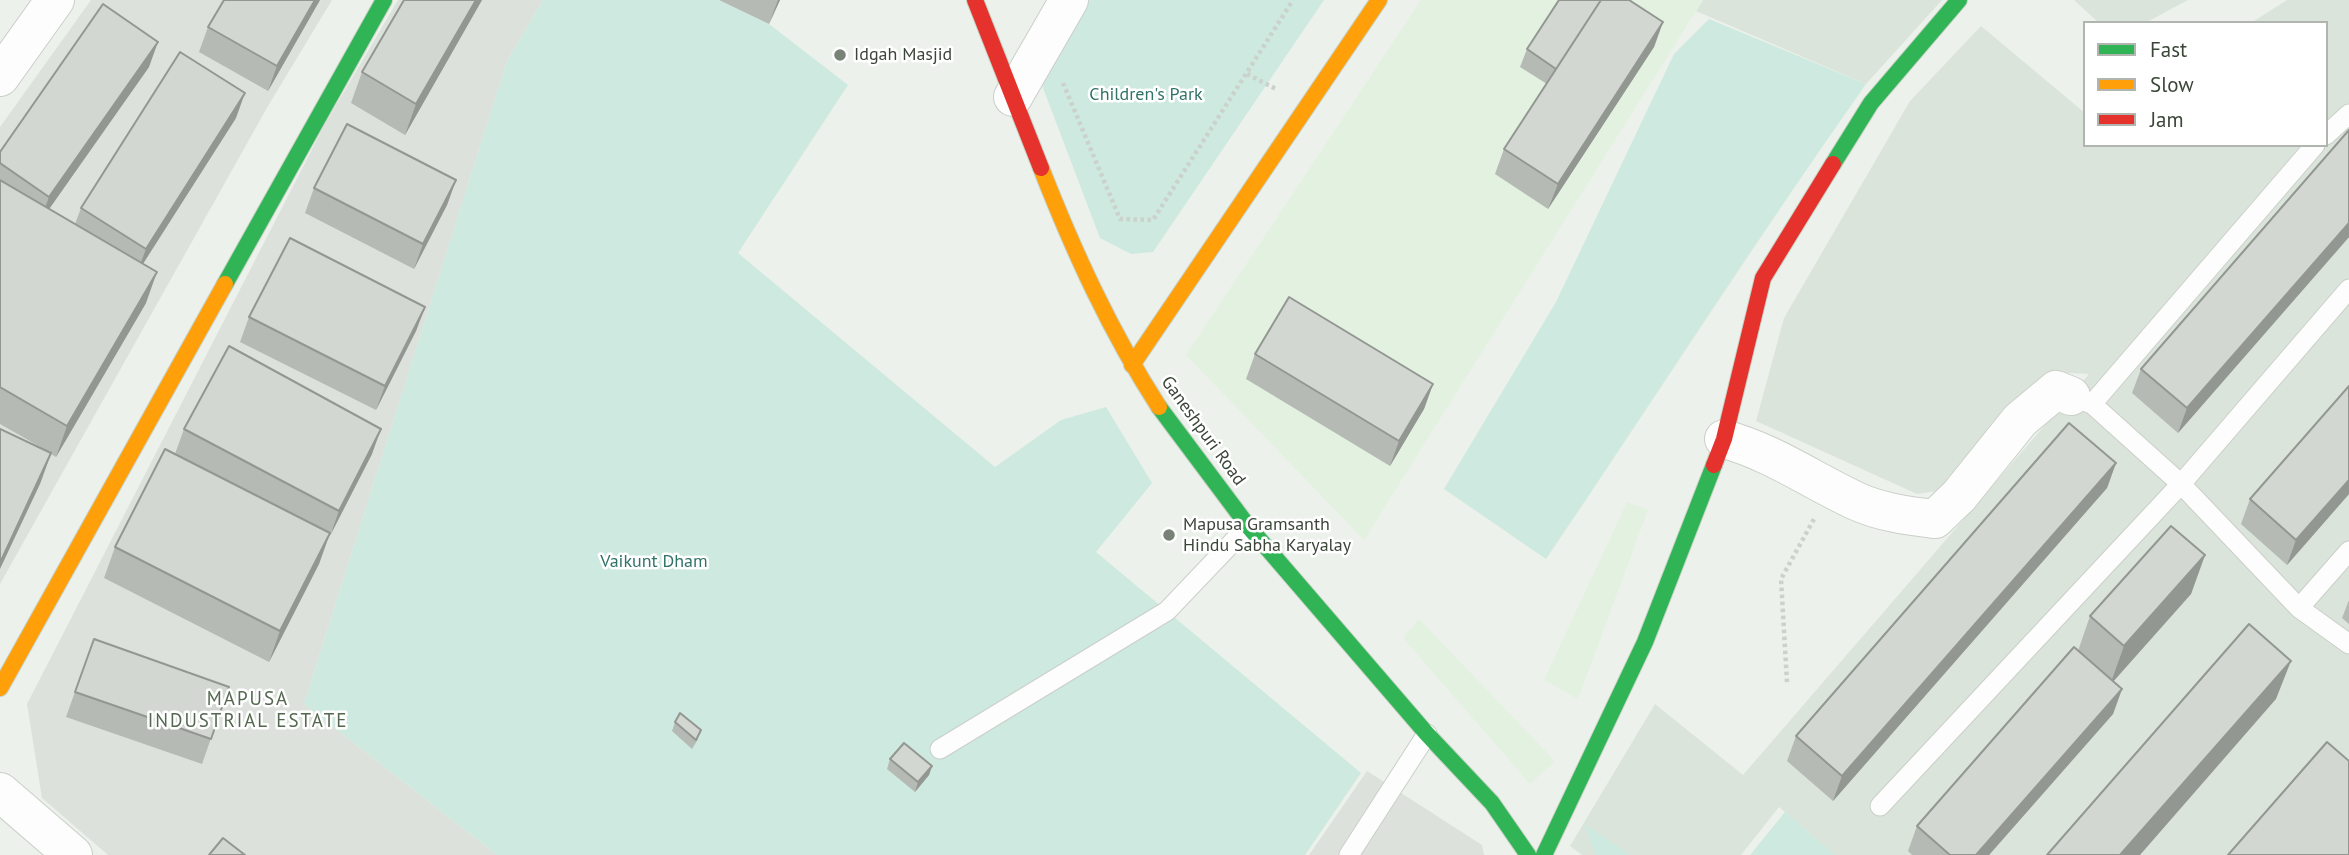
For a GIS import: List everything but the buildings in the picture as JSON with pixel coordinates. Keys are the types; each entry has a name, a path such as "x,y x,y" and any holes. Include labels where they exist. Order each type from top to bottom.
{"street":[{"path":"0,77 55,0"},
{"path":"0,688 384,0"},
{"name":"Ganeshpuri Road","path":"975,0 1078,262 1132,365 1161,411 1248,526 1427,734 1492,803 1528,855"},
{"path":"1013,97 1069,0"},
{"path":"1132,365 1379,0"},
{"path":"1544,855 1645,642 1724,439 1763,278 1871,103 1959,0"},
{"path":"1724,439 1758,449 1858,502 1905,516 1935,519 1959,496 2020,420 2056,390 2082,400"},
{"path":"0,792 73,855"}],"lane":[{"path":"2328,133 2349,114"},
{"path":"2313,147 2082,400 2181,484 2299,608 2349,644"},
{"path":"1880,806 2181,484 2349,289"},
{"path":"940,749 1167,611 1248,526"},
{"path":"2299,608 2349,551"},
{"path":"1349,855 1427,734"}],"path":[{"path":"1060,76 1120,219 1153,220 1293,0"},
{"path":"1247,74 1267,84"},
{"path":"1787,682 1781,579 1832,488"}],"shaded area":[{"path":"91,0 332,0 268,106 0,584 0,127"},
{"path":"398,0 543,0 507,61 304,704 497,855 108,855 42,798 27,704 325,124"},
{"path":"1421,0 1703,0 1364,540 1186,355"},
{"path":"1703,0 1942,0 1866,84 1696,11"},
{"path":"2074,0 2188,0 2149,21 2097,21"},
{"path":"2287,0 2349,0 2349,855 1835,855 1779,807 1741,855 1582,855 1570,846 1655,704 1743,775 2089,374 2048,372 1943,490 1917,494 1756,421 1784,318 1910,101 1981,26 2083,111 2083,147 2328,147 2328,21 2254,21"},
{"path":"1627,502 1648,510 1578,699 1544,680"},
{"path":"1419,619 1555,761 1530,784 1403,638"},
{"path":"1367,771 1482,845 1484,855 1309,855"}],"green space":[{"name":"Vaikunt Dham","path":"543,0 719,0 769,24 848,85 738,253 995,467 1061,420 1106,407 1152,483 1096,552 1361,773 1305,855 497,855 304,704 507,61"},
{"name":"Children's Park","path":"1090,0 1324,0 1153,252 1131,254 1100,238 1040,80"},
{"path":"1709,19 1866,84 1546,559 1444,489 1556,302 1674,54"},
{"path":"1785,812 1835,855 1750,855"},
{"path":"1584,824 1631,855 1595,855"}],"traffic: fast":[{"path":"225,284 384,0"},
{"path":"1833,164 1871,103 1959,0"},
{"path":"1159,407 1248,526 1427,734 1492,803 1528,855"},
{"path":"1544,855 1645,642 1714,465"}],"traffic: slow":[{"path":"1132,365 1379,0"},
{"path":"1041,168 1094,291 1159,407"},
{"path":"0,688 225,284"}],"traffic: jam":[{"path":"975,0 1041,168"},
{"path":"1714,465 1724,439 1763,278 1833,164"}],"place":[{"name":"Idgah Masjid","path":"840,55"},
{"name":"Mapusa Gramsanth Hindu Sabha Karyalay","path":"1169,535"}],"district":[{"name":"MAPUSA INDUSTRIAL ESTATE","path":"248,711"}]}
